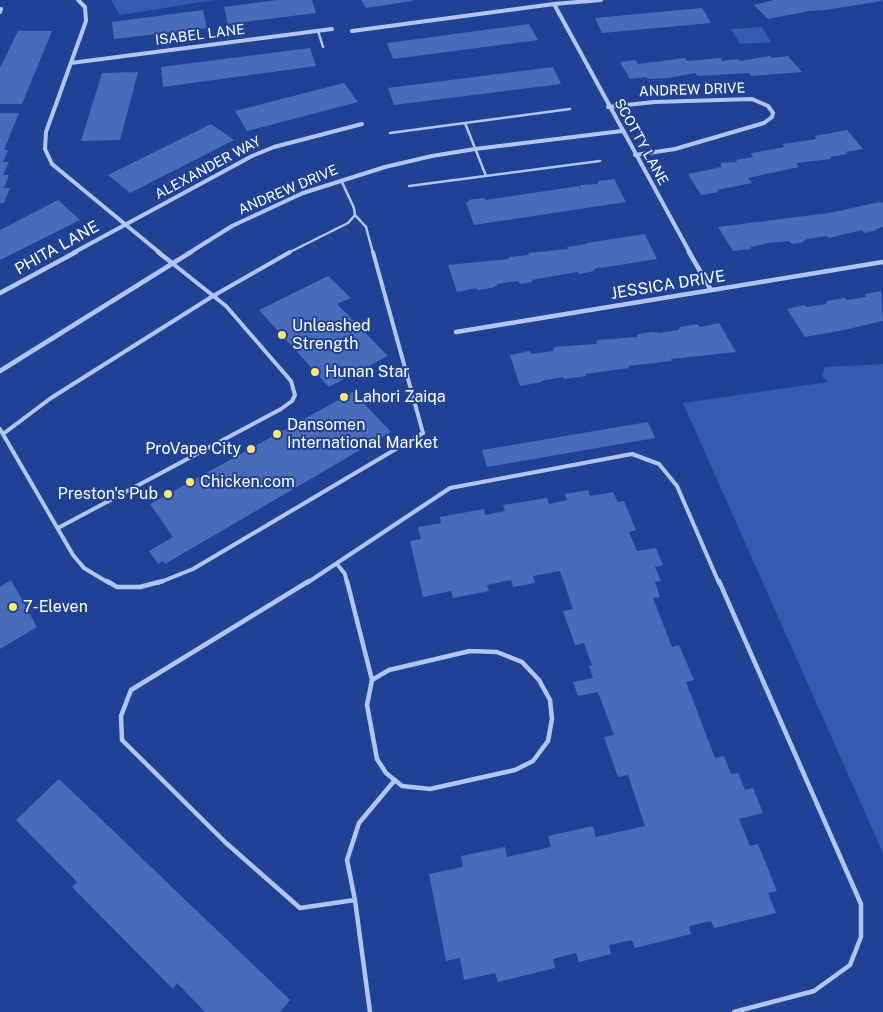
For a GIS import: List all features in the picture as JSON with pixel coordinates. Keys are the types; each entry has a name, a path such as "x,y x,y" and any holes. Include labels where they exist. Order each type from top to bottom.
{"street":[{"path":"78,0 85,7 86,21 46,132 45,149 52,164 172,263"},
{"path":"352,31 554,4 601,0"},
{"name":"SCOTTY LANE","path":"554,4 608,107 711,290"},
{"name":"ISABEL LANE","path":"71,63 332,29"},
{"name":"ANDREW DRIVE","path":"608,107 654,102 752,99 768,106 773,113 772,117 764,123 675,149 635,155"},
{"name":"ALEXANDER WAY","path":"125,225 264,151 362,124"},
{"name":"ANDREW DRIVE","path":"0,371 232,226 271,206 385,166 475,148 622,131"},
{"name":"PHITA LANE","path":"0,293 125,225"},
{"name":"JESSICA DRIVE","path":"456,332 883,262"}],"lane":[{"path":"318,31 323,47"},
{"path":"390,133 570,109"},
{"path":"465,124 486,176"},
{"path":"408,186 600,161"},
{"path":"0,429 73,555 84,568 98,578 117,587 140,587 168,580 193,569 423,433 366,227 355,215 354,208 341,180"},
{"path":"3,434 51,398 213,296 272,261 348,223 355,215"},
{"path":"58,528 281,409 292,401 295,395 295,389 291,381 226,306 172,263"},
{"path":"355,900 300,908 225,842 122,740 121,716 131,690 337,564 450,488 632,454 659,464 677,486 861,904 861,937 850,964 814,991 734,1012"},
{"path":"337,564 345,574 372,680 366,705 377,759 386,773 402,786 430,789 515,770 533,761 548,741 552,720 550,700 540,680 522,662 497,652 470,651 389,670 372,680"},
{"path":"370,1012 355,900 347,860 359,823 395,780"}],"shaded area":[{"path":"111,0 214,0 120,15"},
{"path":"762,27 771,42 740,44 731,29"},
{"path":"883,364 883,853 683,403 828,382 822,376 825,367"}],"building":[{"path":"277,0 312,0 316,13 228,24 224,7"},
{"path":"361,0 412,0 412,1 366,8"},
{"path":"774,0 882,1 809,11 768,19 754,5"},
{"path":"702,8 711,23 602,33 595,18"},
{"path":"203,10 207,28 114,39 112,22"},
{"path":"529,24 538,40 393,59 387,43"},
{"path":"18,31 52,31 22,104 0,104 0,68"},
{"path":"310,48 316,66 163,87 161,67"},
{"path":"770,56 772,58 788,56 802,72 751,76 749,73 698,76 695,73 668,78 648,79 646,77 630,79 620,62 635,60 638,64 685,58 687,61 721,58 722,61 737,59 740,61"},
{"path":"553,67 561,84 394,105 388,88"},
{"path":"138,72 120,140 81,141 102,73"},
{"path":"344,83 358,102 247,131 235,111"},
{"path":"0,113 19,113 4,150 8,150 3,162 9,162 3,175 9,175 4,188 10,188 4,203 0,203"},
{"path":"211,124 234,140 130,193 108,175"},
{"path":"847,130 863,149 845,152 847,154 830,157 831,159 796,163 799,167 748,178 752,183 701,195 688,174 721,167 721,163 737,162 736,160 753,157 752,153 784,147 783,144 816,139 815,136"},
{"path":"614,179 626,202 474,225 466,202 469,202 468,200 483,198 486,200 579,186 581,192 580,185 598,184 598,181"},
{"path":"58,200 80,220 0,260 0,230"},
{"path":"880,202 883,203 883,227 864,233 862,230 829,238 826,236 792,244 789,241 769,243 751,247 751,249 733,251 718,227 829,213"},
{"path":"645,234 657,259 599,267 594,271 579,274 577,272 520,284 518,281 497,284 497,286 491,288 478,290 476,288 457,292 448,265 509,259 509,257 529,255 528,253 568,249 567,247 586,243"},
{"path":"328,276 351,298 337,304 388,356 329,387 259,310"},
{"path":"881,291 883,321 844,330 805,337 787,309 804,305 807,307 826,304 827,301 844,298 847,300 866,297 865,294"},
{"path":"719,323 736,352 671,359 672,361 628,366 629,368 564,379 563,377 520,386 510,355 529,351 532,354 553,351 554,347 596,344 597,340 637,337 638,334 679,330 680,327 698,324 700,327"},
{"path":"353,392 391,432 165,564 163,561 158,564 149,551 173,537 150,504"},
{"path":"648,422 655,438 487,467 482,450"},
{"path":"588,490 590,496 613,492 618,502 624,501 636,530 629,532 637,551 656,548 663,565 655,567 661,581 655,582 660,597 653,598 672,647 679,645 694,680 686,682 715,758 724,756 731,774 738,773 745,790 753,788 763,813 739,819 750,846 758,844 777,891 768,893 776,913 714,928 711,921 689,926 691,934 635,948 632,940 609,945 611,954 579,962 576,953 553,959 555,968 498,982 495,973 464,980 460,958 446,961 429,874 463,867 461,856 505,847 507,857 551,847 548,836 593,826 596,837 645,826 628,775 618,777 604,737 614,735 598,692 578,696 573,682 593,678 589,666 592,665 584,643 575,645 563,611 573,609 560,571 533,576 535,583 513,587 511,580 487,585 489,591 453,598 451,591 423,597 410,541 421,539 418,527 441,523 440,517 484,509 485,515 505,511 503,505 547,498 549,504 567,500 565,494"},
{"name":"7-Eleven","path":"11,580 37,627 0,649 0,587"},
{"path":"59,779 290,1000 280,1012 205,1012 177,983 173,989 72,887 77,882 16,820"}],"place":[{"name":"Unleashed Strength","path":"282,335"},
{"name":"Hunan Star","path":"315,372"},
{"name":"Lahori Zaiqa","path":"344,397"},
{"name":"Dansomen International Market","path":"277,434"},
{"name":"ProVape City","path":"251,449"},
{"name":"Chicken.com","path":"190,482"},
{"name":"Preston's Pub","path":"168,494"},
{"name":"7-Eleven","path":"13,607"}]}
